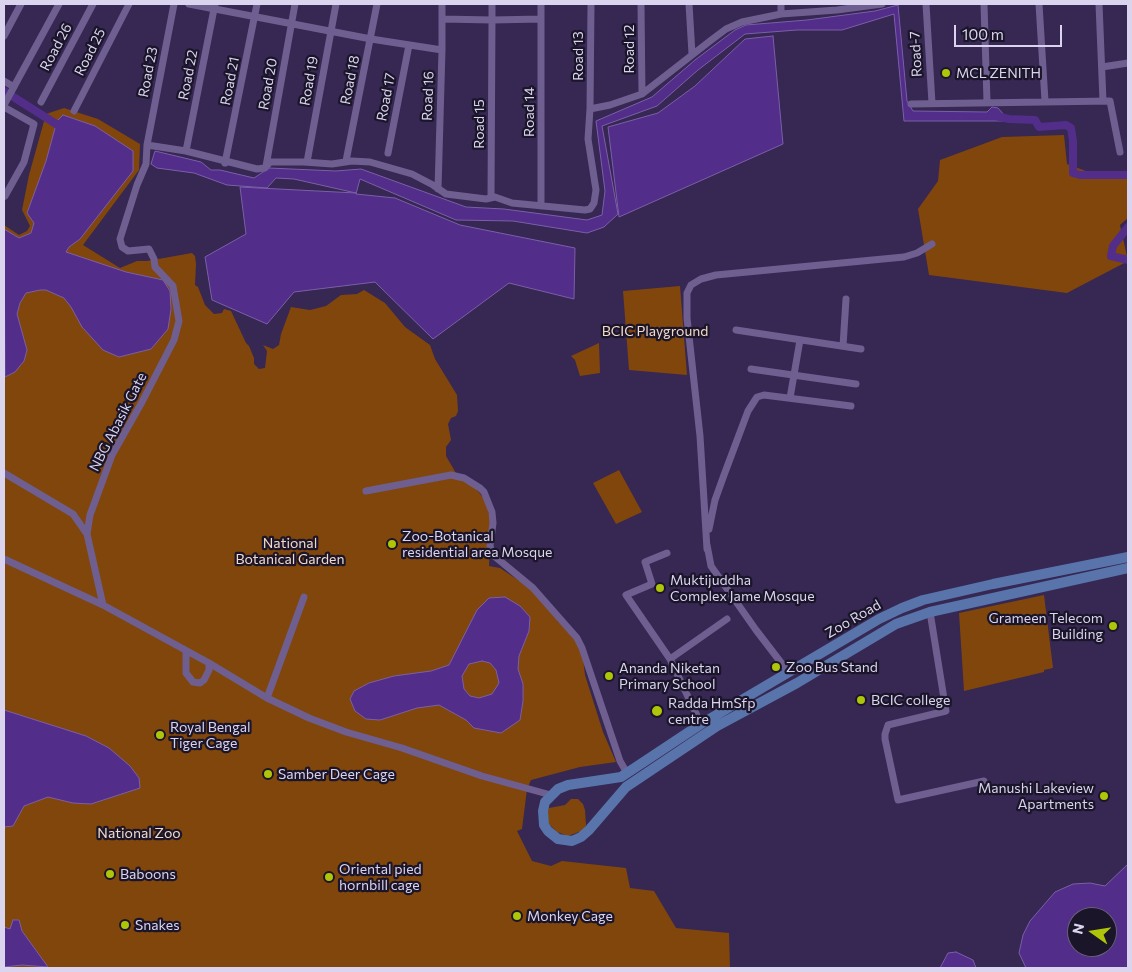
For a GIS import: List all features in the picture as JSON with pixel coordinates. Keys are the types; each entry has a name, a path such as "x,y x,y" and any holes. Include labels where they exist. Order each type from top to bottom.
{"main road":[{"name":"Zoo Road","path":"1128,557 993,584 928,599 902,608 879,619 789,674 701,724 624,775 568,785 558,789 545,802 542,812 544,825 558,839 572,841 581,837 626,787 717,726 797,684 896,624 930,612 1128,568"},
{"path":"928,599 930,612"},
{"path":"789,674 797,684"},
{"path":"624,775 626,787"}],"street":[{"path":"4,36 21,4"},
{"path":"5,196 24,162 34,124 4,105 59,4"},
{"name":"Road 26","path":"41,102 93,4"},
{"name":"Road 25","path":"74,111 129,4"},
{"name":"Road 23","path":"154,259 149,249 128,251 122,247 120,240 146,164 147,144 174,4"},
{"path":"189,4 215,6 254,17 442,50"},
{"name":"Road 21","path":"226,162 257,4"},
{"name":"Road 20","path":"265,168 295,4"},
{"name":"Road 19","path":"307,162 336,4"},
{"name":"Road 18","path":"346,161 377,4"},
{"name":"Road 16","path":"438,189 442,4"},
{"path":"492,4 492,20"},
{"name":"Road 14","path":"541,206 542,4"},
{"name":"Road 13","path":"541,206 585,210 590,209 594,203 596,190 588,139 591,4"},
{"name":"Road 12","path":"641,4 642,94"},
{"path":"689,4 692,54"},
{"path":"781,4 781,14"},
{"path":"810,4 810,12"},
{"path":"590,109 610,105 642,94 726,29 742,22 781,14 882,4"},
{"name":"Road-7","path":"926,4 932,103"},
{"path":"984,4 987,102"},
{"path":"1039,4 1045,101"},
{"path":"1099,4 1104,100"},
{"name":"Road 22","path":"186,152 215,6"},
{"path":"442,19 541,19"},
{"name":"Road 15","path":"491,198 492,20"},
{"name":"Road 17","path":"388,153 409,45"},
{"path":"1102,67 1128,63"},
{"path":"4,81 14,87"},
{"path":"911,104 1110,101 1120,152"},
{"path":"147,144 257,170 265,168 270,162 332,164 346,161 370,162 412,174 446,194 486,199 495,197 512,203 541,206"},
{"path":"789,674 711,566 707,549 700,436 687,318 687,293 691,284 716,275 904,257 917,253 932,244"},
{"name":"NBG Abasik Gate","path":"103,605 87,534 90,515 112,455 147,394 174,340 179,321 173,286 155,267 154,259"},
{"path":"843,346 846,299"},
{"path":"736,330 861,349"},
{"path":"790,398 800,340"},
{"path":"751,369 856,384"},
{"path":"707,549 709,527 715,500 752,403 757,397 764,395 852,406"},
{"path":"4,473 73,514 87,534"},
{"path":"366,490 451,475 464,478 484,492 492,512 493,522 490,546 493,555 533,588 577,638 624,775"},
{"path":"667,553 645,562 652,584 626,595 670,659 701,724"},
{"path":"4,559 103,605 209,662 267,698 310,718 346,732 402,748 482,776 551,795"},
{"path":"267,698 304,597"},
{"path":"930,612 946,711 888,725 885,739 898,800 984,781"},
{"path":"670,659 727,620"},
{"path":"186,651 186,673 193,682 200,683 204,680 209,670 209,662"}],"green space":[{"name":"National Botanical Garden","path":"64,108 98,119 140,144 139,170 83,245 120,268 137,261 192,253 195,256 196,264 195,285 198,287 205,305 214,314 222,313 224,309 231,311 249,346 254,358 254,364 259,369 265,368 267,351 263,345 273,349 279,345 291,307 310,310 326,306 341,295 357,294 364,290 385,303 405,327 430,345 435,359 457,395 458,411 448,424 451,440 446,447 446,456 460,480 475,487 486,502 491,522 489,566 500,568 530,588 556,616 558,622 563,624 576,642 583,658 585,675 603,732 616,762 580,767 531,780 527,789 522,829 517,831 532,861 551,866 562,861 626,868 630,888 654,891 676,928 729,933 730,968 4,968 4,225 19,235 27,231 30,226 22,210 29,175 46,114"},
{"path":"1064,135 1067,164 1102,177 1128,179 1128,218 1120,225 1128,261 1067,293 929,275 918,209 938,181 940,160 1002,137"},
{"name":"BCIC Playground","path":"680,286 687,375 629,370 623,291"},
{"path":"599,343 600,373 580,376 575,360 571,356"},
{"path":"619,470 642,512 616,524 593,483"},
{"path":"1044,595 1053,668 1044,670 1044,672 964,691 959,613"},
{"path":"571,799 578,799 583,804 586,825 584,830 568,836 557,832 547,822 546,812 549,808 565,805"}],"shaded area":[{"path":"898,5 907,101 913,111 987,112 992,107 998,108 1005,116 1005,121 904,121 894,14 842,30 797,30 745,34 698,70 657,106 602,126 618,214 604,227 587,233 513,221 456,220 360,179 356,194 395,198 460,225 575,248 574,299 509,283 433,339 375,282 294,292 267,324 212,300 205,257 246,234 240,187 356,193 294,179 276,178 267,188 227,185 194,173 157,168 151,164 155,151 201,162 211,170 220,170 254,178 269,168 336,171 361,169 466,207 504,209 587,220 602,215 605,191 596,121 652,97 695,60 735,30 746,25 807,20 875,11"},
{"path":"773,36 783,144 619,217 608,127 658,113 695,86 745,39"},
{"path":"63,115 95,126 133,151 133,171 80,239 69,247 66,252 126,272 163,280 170,291 171,309 168,329 151,349 119,357 103,350 82,327 64,298 46,290 26,293 20,303 17,314 27,350 24,361 15,372 5,377 4,229 19,238 31,233 34,223 27,213 46,161 57,121"},
{"path":"505,597 520,606 530,617 529,631 519,656 518,669 523,684 520,720 501,733 474,728 466,720 439,705 417,708 380,720 366,719 355,711 350,699 354,691 369,683 394,676 431,671 449,665 477,610 489,598","holes":["482,661 490,663 496,670 499,683 492,694 479,698 470,696 464,689 462,676 469,664"]},
{"path":"4,710 86,736 109,748 130,766 139,778 140,788 91,804 73,803 48,797 24,806 13,826 4,827"},
{"path":"1128,864 1128,968 1026,968 1019,953 1023,935 1030,921 1055,892 1073,884 1090,883 1105,886"},
{"path":"13,920 19,920 22,931 48,967 22,965 4,967 4,927 10,929"},
{"path":"956,952 973,960 976,968 940,968 948,953"}],"waterway":[{"path":"4,91 64,129"},
{"path":"996,116 1009,119 1035,120 1039,127 1066,125 1071,128 1073,173 1080,175 1128,175"},
{"path":"1128,227 1113,246 1111,256 1128,260"}],"place":[{"name":"MCL ZENITH","path":"946,73"},
{"name":"Zoo-Botanical residential area Mosque","path":"392,544"},
{"name":"Muktijuddha Complex Jame Mosque","path":"660,588"},
{"name":"Grameen Telecom Building","path":"1113,626"},
{"name":"Zoo Bus Stand","path":"776,667"},
{"name":"Ananda Niketan Primary School","path":"609,676"},
{"name":"BCIC college","path":"861,700"},
{"name":"Radda HmSfp centre","path":"657,711"},
{"name":"Royal Bengal Tiger Cage","path":"160,735"},
{"name":"Samber Deer Cage","path":"268,774"},
{"name":"Manushi Lakeview Apartments","path":"1104,796"},
{"name":"Baboons","path":"110,874"},
{"name":"Oriental pied hornbill cage","path":"329,877"},
{"name":"Monkey Cage","path":"517,916"},
{"name":"Snakes","path":"125,925"}],"park label":[{"name":"National Zoo","path":"139,833"}]}
